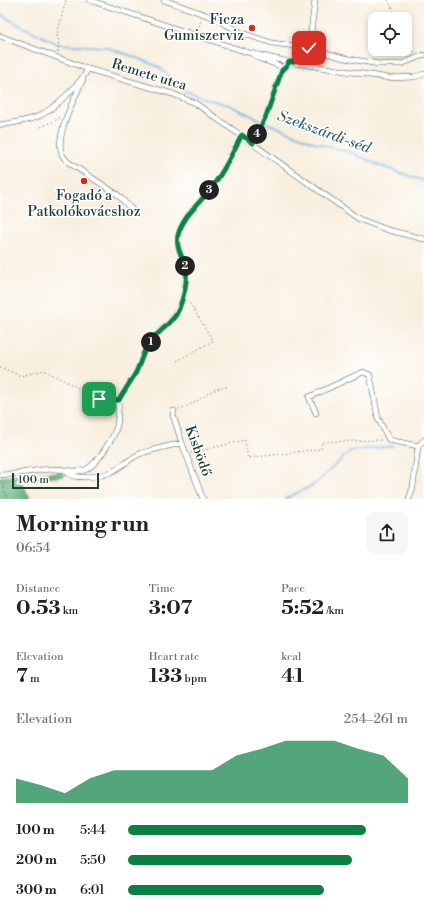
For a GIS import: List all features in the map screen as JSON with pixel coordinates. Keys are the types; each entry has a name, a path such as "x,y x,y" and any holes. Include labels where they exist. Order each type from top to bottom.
{"street":[{"path":"89,0 250,53 291,62 389,78 414,77 424,74"},
{"path":"164,0 212,17 242,33 272,42 309,48 344,58 379,64 401,64 424,55"},
{"path":"309,48 315,0"},
{"name":"Remete utca","path":"0,36 88,69 174,94 195,103 359,219 388,230 424,239"},
{"path":"250,53 258,58 280,66 282,70"},
{"path":"253,143 266,116 282,70 291,62"},
{"path":"88,69 66,115 61,138 62,154 68,162 118,195 132,210"},
{"path":"0,124 20,122 40,116 63,99 83,79"},
{"path":"0,475 16,475 53,469 82,471 88,469 94,464 115,432 119,400 136,372 148,346 156,335 173,320 178,311 184,292 186,269 178,247 178,235 185,220 224,170 242,135"},
{"path":"316,413 309,397 363,372 370,374 378,418 389,440 418,446"},
{"name":"Kisbödő","path":"174,411 173,415 182,443 203,499"},
{"path":"409,499 413,487 418,446 424,440"},
{"path":"66,470 67,474 70,476 81,477 100,475 113,471 143,453 182,443"}],"path":[{"path":"58,48 59,42 57,35 66,0"},
{"path":"388,0 394,12"},
{"path":"199,27 202,19"},
{"path":"291,62 297,47"},
{"path":"412,48 417,58"},
{"path":"41,127 66,115"},
{"path":"177,361 213,341 184,292"},
{"path":"0,367 21,376 44,370 99,399 107,401 119,400"},
{"path":"174,411 196,402 220,387 227,387"},
{"path":"186,454 245,440 248,458 321,449 322,442 389,440"},
{"path":"0,480 3,484 7,499"}],"green space":[{"path":"62,472 65,476 21,480 30,499 0,499 0,477"}],"waterway":[{"name":"Szekszárdi-séd","path":"0,14 58,44 106,47 140,59 159,67 183,90 229,105 267,123 316,143 355,154 378,165 424,181"},
{"path":"285,499 315,484 350,451 393,446"}],"place":[{"name":"Ficza Gumiszerviz","path":"252,28"},
{"name":"Fogadó a Patkolókovácshoz","path":"84,181"}],"route":[{"path":"99,399 107,401 119,400 136,372 148,346 156,335 173,320 183,296 186,277 186,269 178,247 178,235 185,220 224,170 242,135 253,143 266,116 282,70 289,62 294,62 297,47 309,48"}]}
